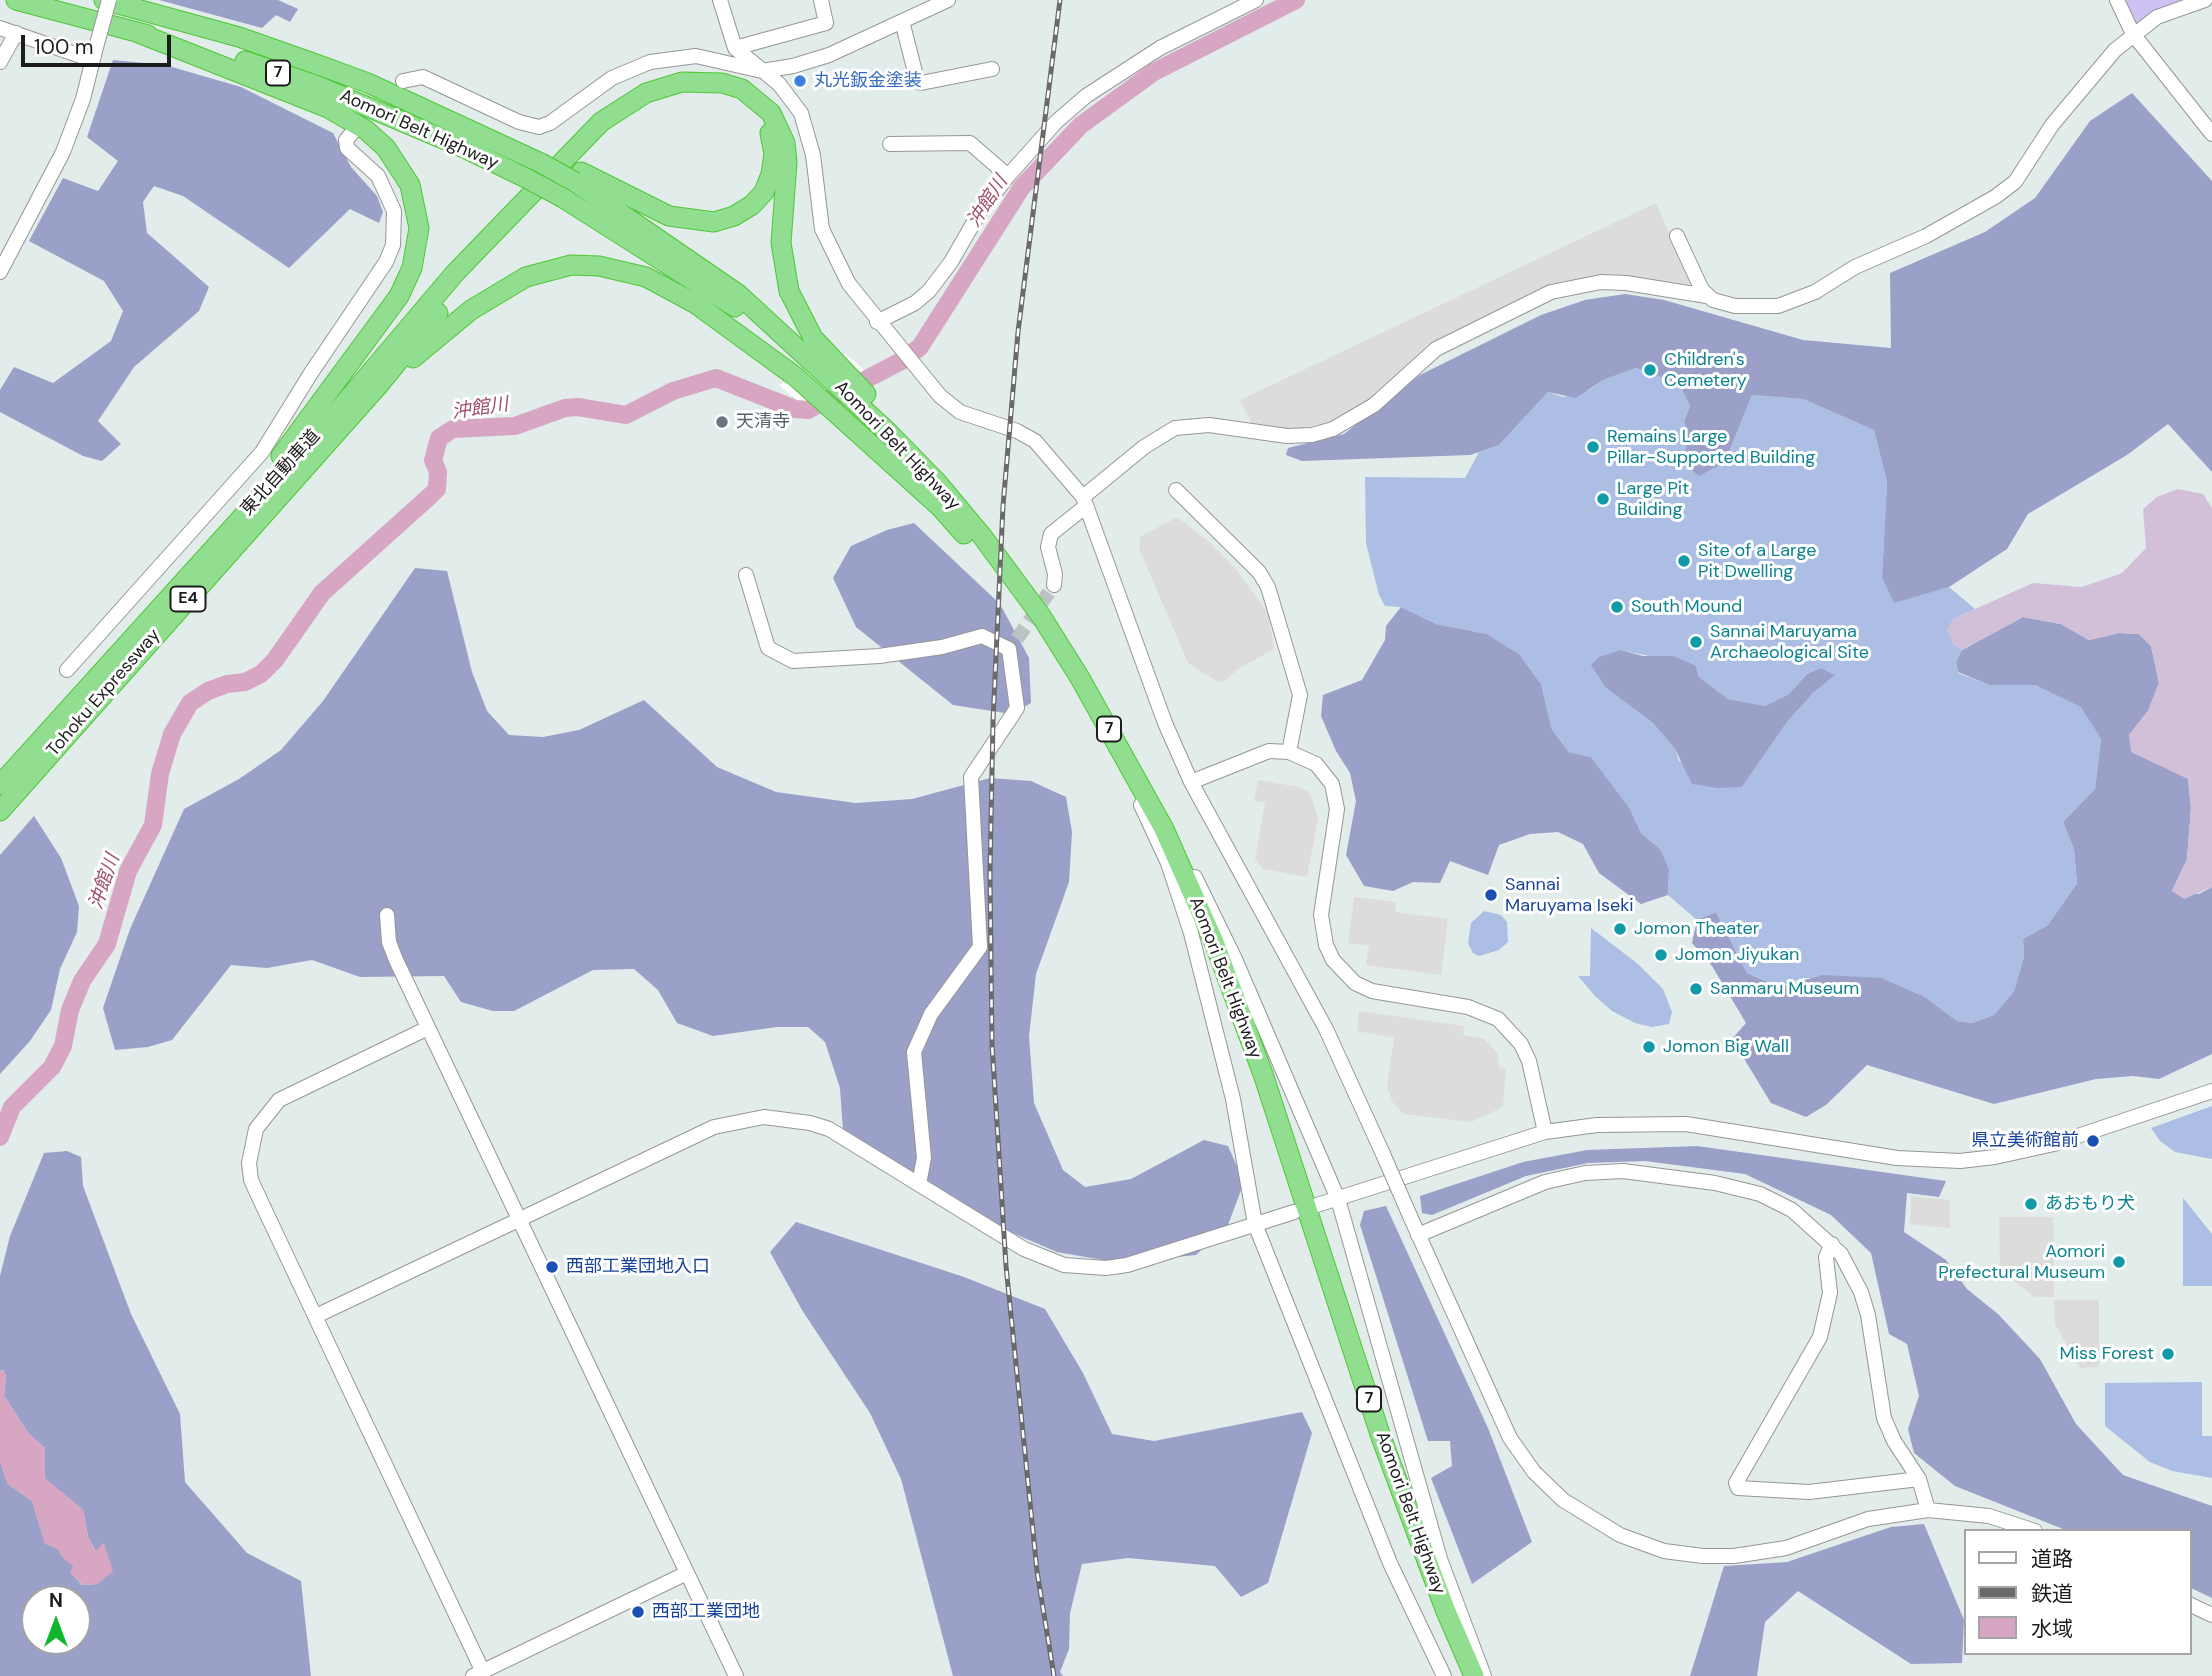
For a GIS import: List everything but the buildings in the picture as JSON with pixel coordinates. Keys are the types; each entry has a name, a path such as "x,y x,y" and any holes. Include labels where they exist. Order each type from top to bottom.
{"highway":[{"name":"Aomori Belt Highway","path":"16,0 217,52 318,86 460,146 562,198 825,364"},
{"name":"Aomori Belt Highway","path":"106,0 239,37 313,62 470,129 513,140 578,177 738,294 825,364 857,394 982,536 1036,609 1097,707 1164,829 1238,1006 1381,1437 1445,1609 1474,1676"},
{"path":"136,32 328,108 366,130 400,165 416,205 419,228 412,268 399,296 332,391 196,568"},
{"path":"371,383 455,273 601,122 624,105 654,90 701,80 742,89 759,100 779,126 788,162 782,243 789,291 825,364"},
{"path":"371,383 579,159 639,106 679,92 703,89 726,94 761,116 771,135 774,154 771,174 764,192 752,205 734,216 714,222 694,222 669,216 578,177"},
{"path":"371,383 471,310 526,277 571,265 624,270 668,287 796,377 941,509 1036,609"},
{"name":"東北自動車道","path":"196,568 371,383"},
{"name":"Tohoku Expressway","path":"0,811 371,383"},
{"name":"Tohoku Expressway","path":"0,785 196,568"}],"street":[{"path":"0,272 63,152 83,99 106,0"},
{"path":"720,0 735,48 791,97 801,113 813,155 822,229 849,284 925,381 960,412 1017,431 1035,441 1085,502 1165,723 1191,782 1326,1028 1510,1438 1534,1472 1563,1500 1594,1521 1640,1544 1664,1551 1703,1556 1734,1556 1786,1548 1868,1520 1928,1510 1989,1516 2029,1529"},
{"path":"735,48 826,23 821,0"},
{"path":"403,82 423,77 519,122 539,127 550,123 595,88 630,69 674,58 714,58 762,71 793,66 828,55 948,0"},
{"path":"881,327 929,291 951,262 978,215 1007,176 1056,122 1086,96 1160,48 1256,0"},
{"path":"2117,0 2133,34 2212,134"},
{"path":"1054,585 1055,574 1048,547 1051,534 1144,447 1175,428 1209,425 1287,436 1312,435 1333,429 1374,405 1436,349 1551,292 1601,282 1626,283 1707,296 1722,304 1759,307 1798,300 1855,267 1926,236 1995,197 2015,182 2075,96 2133,34 2157,17 2206,0"},
{"path":"902,21 917,80 921,83 992,69"},
{"path":"0,29 93,55"},
{"path":"0,62 16,33"},
{"path":"714,58 729,33"},
{"path":"66,670 262,452 311,373 386,262 393,245 394,211 378,176 347,148 346,140 352,133"},
{"path":"890,144 970,143 1007,176"},
{"path":"1677,236 1707,296"},
{"path":"1176,490 1259,572 1268,587 1300,695 1289,752"},
{"path":"746,575 768,648 793,661 879,656 942,646 982,636 1013,644 1017,708 971,777 980,947 931,1014 914,1052 924,1158 919,1184"},
{"path":"1097,707 1107,739 1168,863 1191,933 1233,1099 1255,1224 1390,1563 1444,1676"},
{"path":"1191,782 1269,751 1289,752 1316,764 1332,784 1335,795 1336,825 1321,915 1326,945 1333,960 1355,983 1372,991 1468,1007 1498,1018 1521,1044 1529,1061 1545,1132"},
{"path":"1164,829 1192,871 1235,959 1338,1199 1436,1547 1484,1676"},
{"path":"387,915 389,942 428,1028 736,1676"},
{"path":"428,1028 279,1100 256,1129 250,1146 251,1180 316,1316 478,1674 687,1573"},
{"path":"1317,1205 1545,1132 1597,1125 1686,1124 1897,1158 1960,1161 2019,1153 2212,1091"},
{"path":"316,1316 714,1127 764,1117 799,1121 829,1129 1024,1249 1064,1265 1086,1268 1127,1265 1294,1212"},
{"path":"1418,1235 1545,1182 1585,1173 1623,1171 1715,1183 1760,1194 1793,1210 1841,1254 1861,1292 1868,1315 1884,1418 1894,1441 1919,1479 1928,1510"},
{"path":"1832,1244 1826,1257 1830,1293 1820,1337 1736,1483 1738,1488 1810,1492 1919,1479"},
{"path":"2191,1605 2212,1615"}],"shaded area":[{"path":"159,0 278,0 298,9 290,22 276,15 262,28"},
{"path":"2123,0 2188,0 2135,27"},
{"path":"113,60 165,65 241,87 333,133 351,167 377,196 383,212 379,223 350,209 289,268 183,196 154,186 143,202 147,233 209,287 199,311 134,367 98,421 121,444 102,461 83,456 0,412 0,390 14,367 53,383 111,341 123,311 104,281 29,241 63,178 98,191 118,161 87,137"},
{"path":"2132,93 2212,181 2212,472 2168,424 2127,455 2028,514 2007,549 1949,587 1894,603 1882,578 1887,482 1874,430 1803,399 1752,395 1725,462 1699,476 1685,465 1687,433 1684,421 1690,406 1679,383 1636,368 1603,380 1576,398 1548,392 1499,445 1470,455 1302,461 1286,455 1288,448 1344,434 1420,375 1541,315 1585,300 1625,294 1664,300 1803,340 1891,348 1890,273 1985,232 2035,198 2090,121"},
{"path":"1656,203 1692,283 1681,287 1545,289 1427,345 1367,401 1331,421 1298,429 1253,426 1240,400"},
{"path":"1636,368 1679,382 1690,406 1684,421 1687,433 1685,465 1725,462 1752,395 1803,399 1874,430 1887,482 1882,578 1894,602 1949,587 1975,609 1953,619 1953,644 1962,650 1956,662 1958,673 1989,685 2035,685 2082,707 2101,739 2095,789 2063,822 2074,849 2077,883 2048,925 2023,939 2024,957 2014,991 1994,1015 1972,1023 1957,1021 1925,997 1882,978 1803,978 1779,987 1747,973 1716,912 1697,920 1668,895 1669,869 1661,850 1641,833 1631,811 1591,757 1569,752 1552,730 1541,684 1519,654 1487,634 1436,624 1401,607 1385,606 1379,595 1366,543 1365,477 1465,478 1479,452 1499,445 1548,392 1563,397 1589,390 1603,380","holes":["1621,650 1696,666 1699,677 1728,699 1765,706 1789,694 1807,674 1821,668 1834,675 1813,693 1787,722 1742,787 1679,761 1675,749 1653,723 1606,688"]},
{"path":"2178,489 2203,494 2212,508 2212,887 2184,899 2172,891 2187,859 2191,808 2188,779 2131,752 2129,735 2148,711 2159,683 2151,646 2139,634 2119,633 2089,640 2061,624 2023,617 1962,650 1953,644 1947,629 1953,619 2033,583 2082,587 2122,573 2146,548 2143,509 2157,497"},
{"path":"1177,517 1207,540 1234,567 1268,613 1274,649 1238,669 1226,680 1218,682 1188,663 1139,548 1140,537"},
{"path":"914,523 1000,604 1029,658 1031,703 1011,714 953,705 856,627 833,578 851,546 887,530"},
{"path":"415,568 447,571 472,672 487,711 509,735 543,737 579,730 644,700 717,767 776,792 856,803 912,799 990,778 1031,781 1066,797 1072,832 1069,882 1036,974 1029,1036 1034,1103 1063,1170 1085,1187 1131,1179 1204,1140 1228,1146 1244,1182 1228,1225 1196,1255 1120,1263 1057,1252 968,1214 843,1131 840,1088 825,1042 808,1027 777,1027 713,1036 677,1023 658,990 634,969 593,970 514,1011 493,1011 461,1002 444,976 360,977 312,960 267,968 231,965 172,1040 148,1047 115,1050 103,1008 130,929 184,809 239,779 281,750 323,701"},
{"path":"1401,607 1436,624 1487,634 1519,654 1541,684 1552,730 1569,752 1591,757 1630,809 1641,833 1661,850 1669,869 1668,895 1641,904 1599,873 1583,844 1558,832 1530,834 1499,845 1488,875 1450,861 1440,883 1413,882 1393,891 1364,886 1346,855 1356,801 1350,773 1336,751 1321,716 1323,695 1362,680 1385,640 1386,626"},
{"path":"2023,617 2061,624 2089,640 2119,633 2139,634 2151,646 2159,683 2148,711 2129,735 2188,779 2191,808 2187,859 2172,891 2199,894 2212,887 2212,1054 2159,1079 2133,1076 2096,1079 1994,1104 1867,1065 1826,1105 1806,1117 1771,1103 1732,1039 1746,1023 1712,966 1692,943 1697,920 1716,912 1747,973 1779,987 1823,975 1882,978 1925,997 1957,1021 1972,1023 1994,1015 2014,991 2024,957 2023,939 2048,925 2077,883 2074,849 2063,822 2095,789 2101,739 2081,707 2035,685 1989,685 1958,672 1956,662 1962,650"},
{"path":"1621,650 1643,656 1674,656 1696,666 1699,677 1728,699 1765,706 1789,694 1807,674 1821,668 1835,675 1813,693 1787,722 1742,787 1717,788 1692,784 1675,749 1653,723 1606,688 1591,665 1599,657"},
{"path":"1258,780 1299,787 1310,793 1318,819 1307,877 1263,869 1255,859 1265,803 1254,801"},
{"path":"34,816 61,858 79,906 77,932 60,969 51,1010 30,1041 0,1074 0,855"},
{"path":"1354,897 1396,902 1395,912 1448,919 1441,975 1366,965 1369,945 1348,943"},
{"path":"1484,911 1501,915 1507,922 1508,942 1499,950 1479,956 1473,953 1468,943 1471,923"},
{"path":"1591,928 1638,964 1663,989 1672,1012 1669,1024 1652,1027 1635,1023 1612,1011 1578,976 1590,976"},
{"path":"1359,1011 1464,1026 1463,1035 1484,1039 1498,1054 1499,1067 1506,1068 1503,1107 1471,1122 1404,1114 1393,1103 1387,1086 1394,1038 1357,1031"},
{"path":"2212,1106 2212,1159 2175,1152 2160,1141 2151,1128"},
{"path":"1697,1146 1946,1181 1939,1197 1907,1193 1904,1232 1946,1260 1967,1289 1998,1314 2040,1359 2076,1424 2123,1475 2212,1506 2212,1598 2191,1588 2191,1529 2063,1529 1955,1486 1914,1453 1908,1429 1919,1396 1907,1344 1889,1334 1871,1253 1831,1215 1745,1174 1645,1161 1588,1163 1526,1176 1432,1215 1422,1213 1420,1196 1523,1162 1587,1150"},
{"path":"67,1151 81,1157 83,1186 131,1314 180,1414 185,1482 247,1553 301,1581 311,1676 0,1676 0,1462 8,1484 32,1501 45,1543 58,1549 74,1566 71,1573 82,1585 98,1584 103,1544 96,1552 88,1537 83,1510 44,1478 45,1448 29,1434 4,1396 6,1376 3,1370 0,1371 0,1276 10,1236 44,1153"},
{"path":"1911,1196 1949,1200 1950,1228 1910,1224"},
{"path":"2183,1198 2212,1234 2212,1286 2183,1286"},
{"path":"1386,1206 1488,1428 1532,1542 1472,1584 1431,1478 1452,1466 1450,1441 1428,1441 1360,1225 1364,1211"},
{"path":"1999,1217 2053,1217 2054,1297 2035,1297 2000,1270"},
{"path":"796,1222 964,1277 1045,1309 1083,1373 1112,1434 1154,1441 1302,1412 1312,1433 1268,1583 1241,1597 1215,1566 1128,1558 1082,1564 1070,1613 1069,1649 1060,1672 1063,1676 953,1676 901,1479 870,1413 802,1310 770,1252"},
{"path":"2054,1300 2099,1300 2099,1367 2080,1368 2055,1324"},
{"path":"2202,1382 2202,1436 2212,1436 2212,1478 2172,1471 2150,1462 2105,1426 2105,1383"},
{"path":"1924,1524 1964,1620 1962,1663 1911,1664 1798,1591 1765,1622 1757,1676 1690,1676 1724,1566 1787,1562 1891,1527"}],"water":[{"path":"3,1370 6,1376 4,1396 29,1434 45,1448 45,1478 83,1510 88,1537 95,1551 104,1543 113,1571 98,1584 83,1585 70,1573 73,1566 61,1556 58,1549 45,1544 32,1501 8,1484 0,1462 0,1371"}],"pier":[{"path":"846,354 878,384 815,415 779,385"}],"waterway":[{"name":"沖館川","path":"0,1137 12,1107 52,1067 63,1046 70,1010 82,981 107,944 128,871 153,825 160,774 172,734 190,703 208,691 227,684 245,682 261,674 275,660 322,593 437,489 438,472 433,460 439,438 453,429 515,426 565,408 578,407 626,415 673,391 716,378 795,409 808,410 903,360 920,347 1022,187 1081,125 1154,72 1296,0"}],"tunnel":[{"path":"1017,639 1054,585"}],"railway":[{"path":"1054,1676 1037,1571 1006,1266 992,1044 990,873 993,721 1003,506 1018,332 1060,0"}],"place":[{"name":"丸光鈑金塗装","path":"800,81"},
{"name":"Children's Cemetery","path":"1650,370"},
{"name":"天清寺","path":"722,422"},
{"name":"Remains Large Pillar-Supported Building","path":"1593,447"},
{"name":"Large Pit Building","path":"1603,499"},
{"name":"Site of a Large Pit Dwelling","path":"1684,561"},
{"name":"South Mound","path":"1617,607"},
{"name":"Sannai Maruyama Archaeological Site","path":"1696,642"},
{"name":"Sannai Maruyama Iseki","path":"1491,895"},
{"name":"Jomon Theater","path":"1620,929"},
{"name":"Jomon Jiyukan","path":"1661,955"},
{"name":"Sanmaru Museum","path":"1696,989"},
{"name":"Jomon Big Wall","path":"1649,1047"},
{"name":"県立美術館前","path":"2093,1141"},
{"name":"あおもり犬","path":"2031,1204"},
{"name":"Aomori Prefectural Museum","path":"2119,1262"},
{"name":"西部工業団地入口","path":"552,1267"},
{"name":"Miss Forest","path":"2168,1354"},
{"name":"西部工業団地","path":"638,1612"}]}
